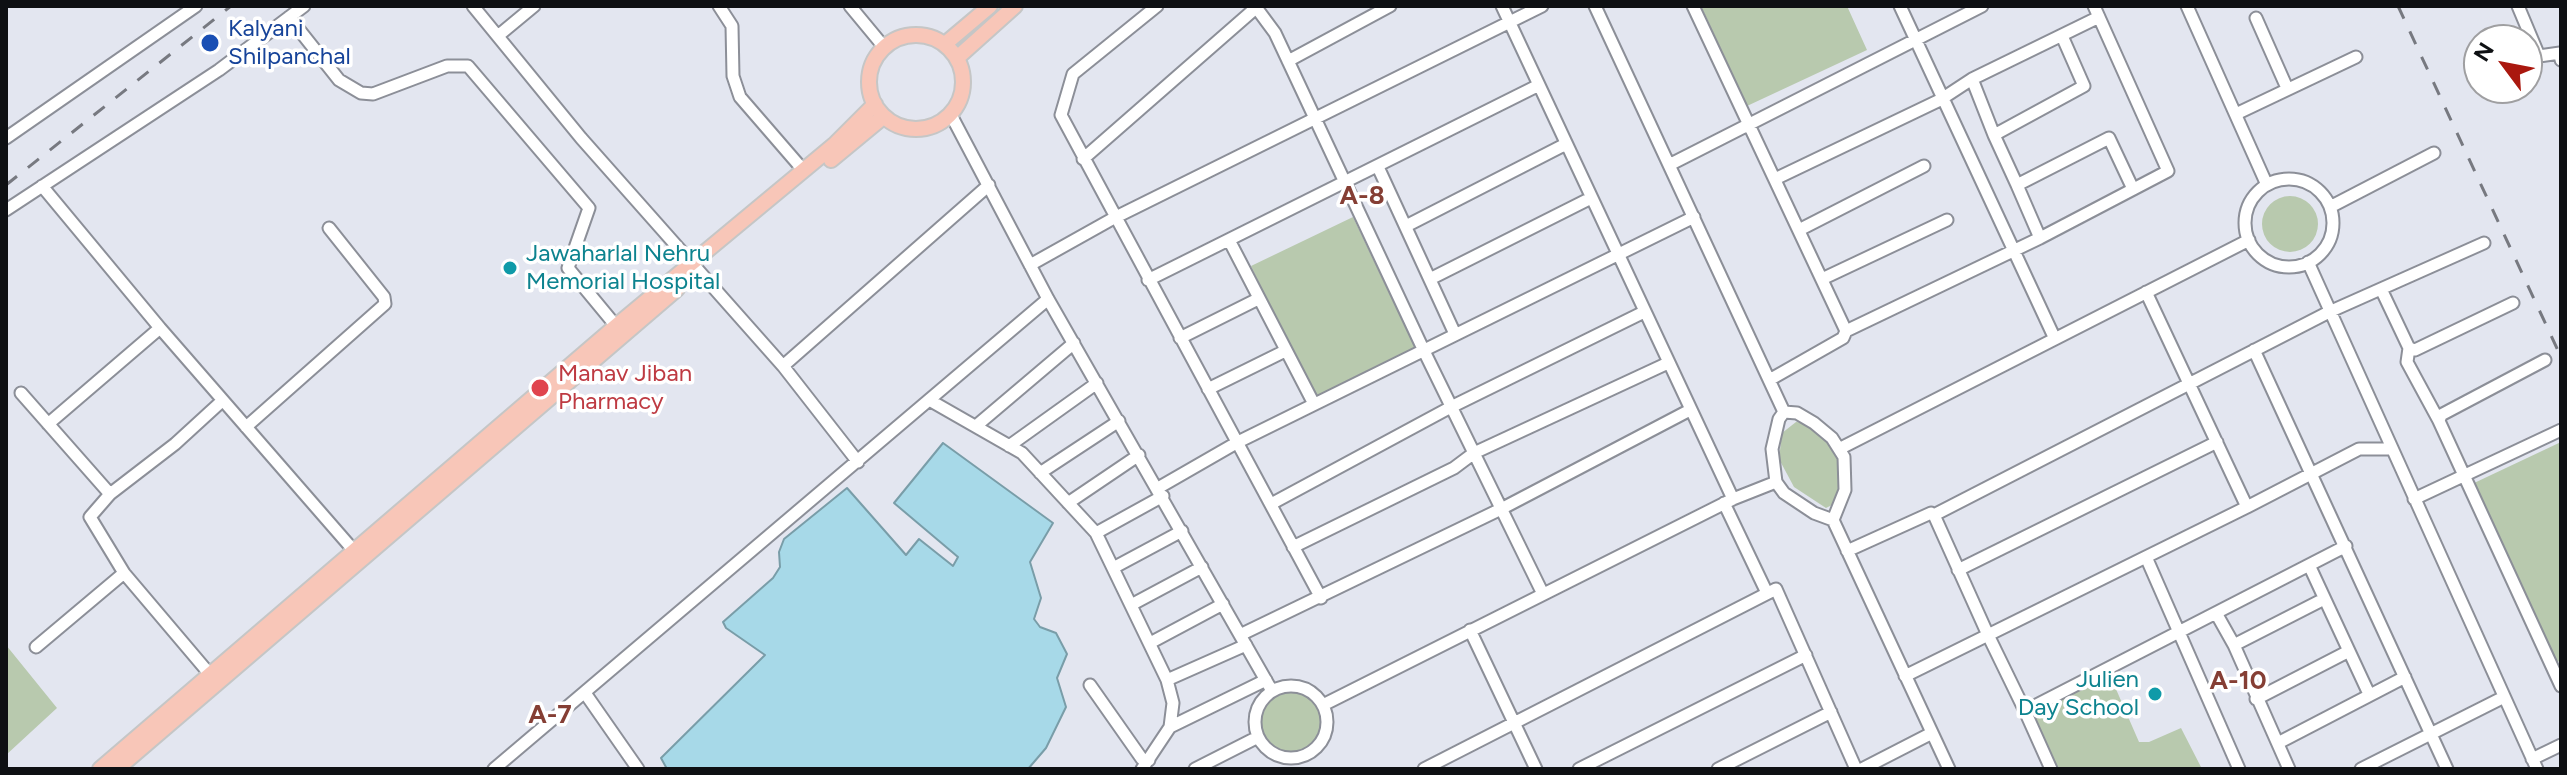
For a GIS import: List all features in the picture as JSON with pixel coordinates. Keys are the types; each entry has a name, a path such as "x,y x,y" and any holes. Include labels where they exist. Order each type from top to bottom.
{"main road":[{"path":"945,44 990,6"},
{"path":"957,58 1015,6"},
{"path":"908,35 934,38 945,44 957,58 964,86 951,115 925,129 910,130 879,110 869,76 884,47 908,35"},
{"path":"117,769 355,552 616,326 695,269 804,171 879,110"},
{"path":"100,769 214,679 879,110"}],"street":[{"path":"175,6 185,15"},
{"path":"6,138 196,6"},
{"path":"6,210 219,70 304,6"},
{"path":"473,6 581,138 783,366 858,462"},
{"path":"499,35 534,6"},
{"path":"719,6 732,26 733,76 740,97 804,171"},
{"path":"850,6 884,47"},
{"path":"1157,6 1073,74 1061,115 1321,598"},
{"path":"1288,61 1390,6"},
{"path":"1502,6 1690,410 1767,593"},
{"path":"1030,265 1114,218 1542,6"},
{"path":"1595,6 1784,412"},
{"path":"1693,6 1846,331"},
{"path":"1900,6 1940,100 2055,339"},
{"path":"1669,165 1982,6"},
{"path":"2187,6 2267,185"},
{"path":"2518,6 2539,56 2560,53 2561,60"},
{"path":"1083,159 1256,7 1275,33 1424,351 1543,594"},
{"path":"1771,379 1843,338 1846,331 2040,238 2168,171 2096,11 2062,36 1972,79 1940,100 1775,179"},
{"path":"289,17 339,80 361,93 373,94 447,66 468,66 589,208 568,268 616,326"},
{"path":"2256,18 2287,88"},
{"path":"1994,135 2084,86 2062,36"},
{"path":"2236,114 2356,57"},
{"path":"1972,79 2040,238"},
{"path":"1148,280 1539,85"},
{"path":"951,115 1048,299 1269,686"},
{"path":"2017,185 2109,138 2133,189"},
{"path":"1408,225 1566,144"},
{"path":"2330,207 2434,153"},
{"path":"1799,230 1924,166"},
{"path":"1378,167 1408,225 1455,334"},
{"path":"2283,179 2300,180 2322,193 2330,207 2333,223 2330,239 2321,253 2308,262 2291,266 2274,264 2259,254 2249,240 2248,209 2267,185 2283,179"},
{"path":"783,366 989,185"},
{"path":"42,186 222,401 355,552"},
{"path":"1432,278 1591,198"},
{"path":"1096,533 1238,442 1694,217"},
{"path":"1822,279 1947,220"},
{"path":"246,427 385,304 384,297 329,228"},
{"path":"1229,240 1314,404"},
{"path":"1839,449 2249,240"},
{"path":"1847,551 1931,513 1934,515 2329,312 2484,243"},
{"path":"2308,262 2534,764 2561,745"},
{"path":"2381,289 2409,348 2407,362 2439,421 2557,667 2561,686"},
{"path":"2146,292 2247,507"},
{"path":"494,769 1048,299"},
{"path":"1180,338 1258,299"},
{"path":"2409,348 2415,350 2513,303"},
{"path":"1271,504 1451,407 1644,312"},
{"path":"48,424 160,328"},
{"path":"976,426 1074,343"},
{"path":"2254,350 2447,769"},
{"path":"1208,389 1285,351"},
{"path":"2439,421 2441,415 2545,360"},
{"path":"1293,547 1454,468 1474,453 1668,363"},
{"path":"1009,446 1097,383"},
{"path":"21,393 110,494"},
{"path":"214,679 124,573 90,517 110,494 222,401"},
{"path":"931,401 1022,453 1096,533 1167,680 1173,703 1170,727 1145,765"},
{"path":"1167,680 1690,410"},
{"path":"1784,412 1797,413 1814,423 1844,457 1845,490 1833,520"},
{"path":"1784,412 1779,419 1772,449 1776,482 1794,500 1833,520 1949,769"},
{"path":"1040,473 1119,421"},
{"path":"2414,499 2561,430"},
{"path":"1958,570 2217,442"},
{"path":"1905,676 2359,449 2391,449"},
{"path":"1068,503 1139,455"},
{"path":"1323,705 1729,501 1776,482"},
{"path":"1934,515 2051,769"},
{"path":"1113,568 1182,531"},
{"path":"2025,711 2346,546"},
{"path":"2146,557 2239,769"},
{"path":"2309,565 2369,694"},
{"path":"1131,605 1202,567"},
{"path":"36,647 124,573"},
{"path":"1424,769 1776,589 1859,769 1932,733"},
{"path":"2234,645 2324,599"},
{"path":"1150,643 1223,604"},
{"path":"2216,613 2234,645 2289,769"},
{"path":"1470,630 1536,769"},
{"path":"2256,699 2349,651"},
{"path":"1579,769 1806,655"},
{"path":"2278,743 2405,677"},
{"path":"1090,685 1145,765"},
{"path":"1170,727 1269,686 1298,686 1310,690 1323,705 1328,724 1324,737 1306,755 1292,759 1278,756 1266,749 1258,737 1256,711 1269,686"},
{"path":"585,693 638,769"},
{"path":"2361,769 2504,697"},
{"path":"1718,769 1831,712"},
{"path":"1195,769 1258,737"},
{"path":"1306,755 1312,769"}],"green space":[{"path":"1701,6 1847,6 1867,50 1747,106"},
{"path":"2290,196 2310,204 2318,224 2310,244 2290,252 2270,244 2262,224 2270,204"},
{"path":"1353,217 1416,349 1316,400 1251,266"},
{"path":"1796,422 1807,423 1821,432 1839,461 1841,493 1834,504 1826,508 1794,487 1779,459 1782,433"},
{"path":"2561,442 2561,660 2556,663 2472,484"},
{"path":"6,645 57,708 6,755"},
{"path":"2109,673 2139,742 2149,742 2181,728 2202,769 2055,769 2031,714"},
{"path":"1291,690 1309,696 1317,704 1323,722 1317,740 1309,748 1291,754 1273,748 1265,740 1259,722 1265,704 1273,696"}],"water":[{"path":"943,443 1053,523 1030,562 1041,598 1034,619 1040,627 1056,633 1067,654 1057,678 1066,707 1046,748 1028,769 667,769 661,758 765,655 726,628 723,622 773,578 780,567 779,552 784,539 847,488 906,555 919,539 953,566 958,557 894,503"}],"railway":[{"path":"6,185 231,6"},
{"path":"2398,6 2561,357"}],"place":[{"name":"Kalyani Shilpanchal","path":"210,43"},
{"name":"Jawaharlal Nehru Memorial Hospital","path":"510,268"},
{"name":"Manav Jiban Pharmacy","path":"540,388"},
{"name":"Julien Day School","path":"2155,694"}],"district":[{"name":"A-8","path":"1362,196"},
{"name":"A-10","path":"2238,681"},
{"name":"A-7","path":"550,715"}]}
